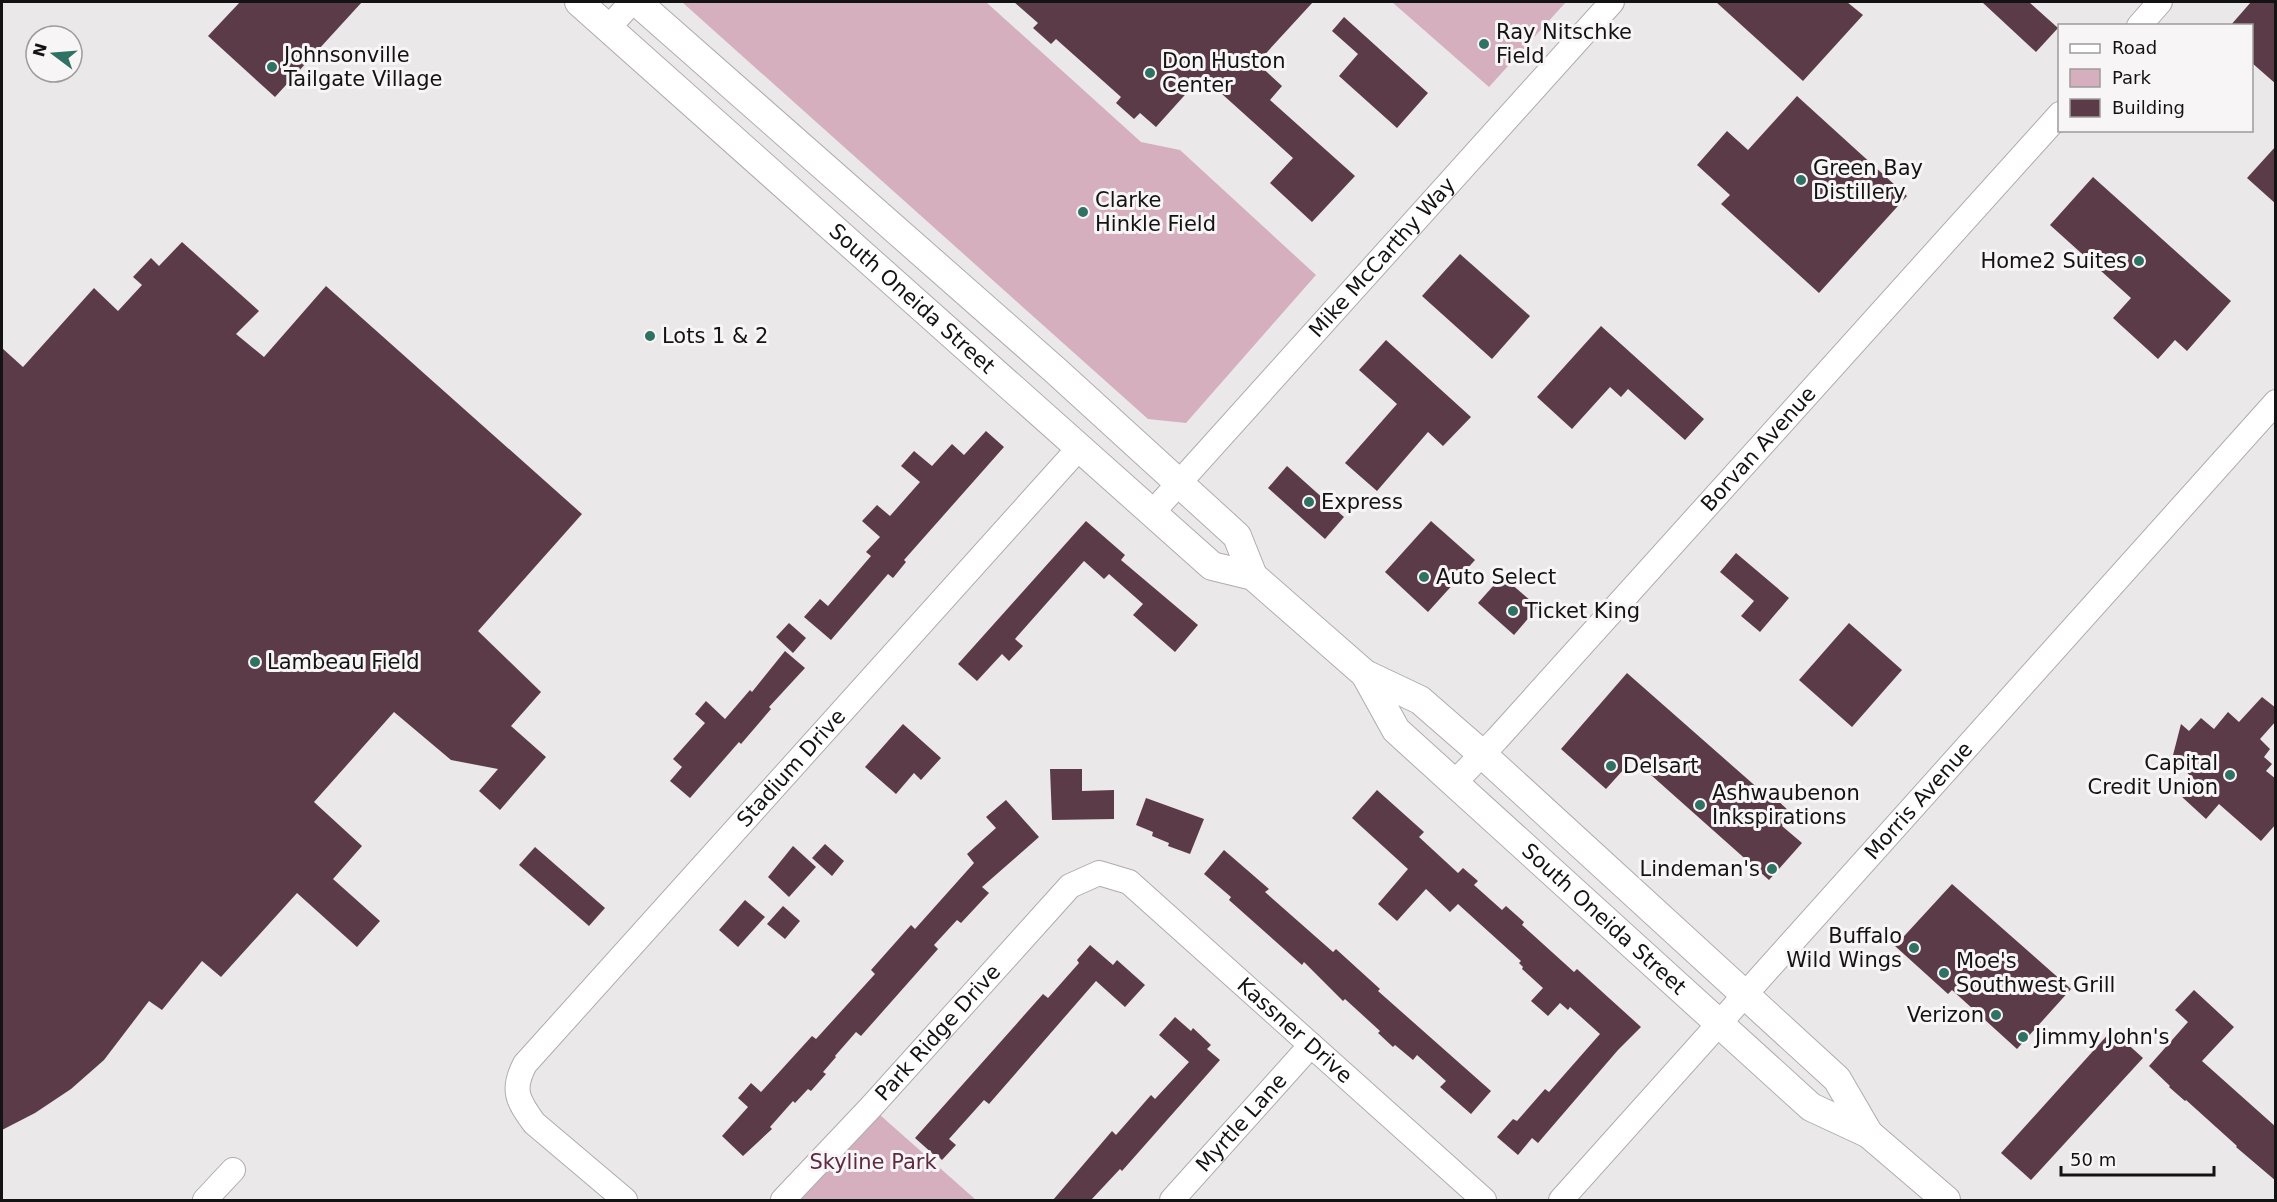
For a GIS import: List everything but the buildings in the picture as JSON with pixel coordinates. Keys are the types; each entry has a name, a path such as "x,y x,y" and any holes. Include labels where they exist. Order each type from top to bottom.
{"street":[{"name":"South Oneida Street","path":"579,2 1212,566 1253,576"},
{"path":"609,27 632,2"},
{"name":"South Oneida Street","path":"637,2 1054,369 1237,536 1253,576 1365,674 1420,700 1746,994 1837,1079 1869,1134"},
{"name":"Mike McCarthy Way","path":"1152,513 1612,2"},
{"path":"2141,24 2160,2"},
{"name":"Borvan Avenue","path":"1454,783 2058,116"},
{"name":"Morris Avenue","path":"1561,1200 2276,402"},
{"name":"Stadium Drive","path":"625,1200 534,1123 516,1093 518,1077 525,1064 1079,448"},
{"name":"South Oneida Street","path":"1365,674 1396,730 1719,1024 1811,1107 1869,1134 1946,1200"},
{"name":"Kassner Drive","path":"1099,873 1129,882 1484,1200"},
{"name":"Park Ridge Drive","path":"783,1200 871,1107 1070,886 1099,873"},
{"name":"Myrtle Lane","path":"1172,1200 1311,1045"},
{"path":"205,1200 233,1170"}],"green space":[{"name":"Clarke Hinkle Field","path":"682,2 986,2 1141,142 1180,150 1316,275 1186,423 1148,419"},
{"name":"Ray Nitschke Field","path":"1392,2 1566,2 1489,87"},
{"name":"Skyline Park","path":"871,1107 976,1200 783,1200"}],"place":[{"name":"Ray Nitschke Field","path":"1484,44"},
{"name":"Johnsonville Tailgate Village","path":"272,67"},
{"name":"Don Huston Center","path":"1150,73"},
{"name":"Green Bay Distillery","path":"1801,180"},
{"name":"Clarke Hinkle Field","path":"1083,212"},
{"name":"Home2 Suites","path":"2139,261"},
{"name":"Lots 1 & 2","path":"650,336"},
{"name":"Express","path":"1309,502"},
{"name":"Auto Select","path":"1424,577"},
{"name":"Ticket King","path":"1513,611"},
{"name":"Lambeau Field","path":"255,662"},
{"name":"Delsart","path":"1611,766"},
{"name":"Capital Credit Union","path":"2230,775"},
{"name":"Ashwaubenon Inkspirations","path":"1700,805"},
{"name":"Lindeman's","path":"1772,869"},
{"name":"Buffalo Wild Wings","path":"1914,948"},
{"name":"Moe's Southwest Grill","path":"1944,973"},
{"name":"Verizon","path":"1996,1015"},
{"name":"Jimmy John's","path":"2023,1037"}]}
